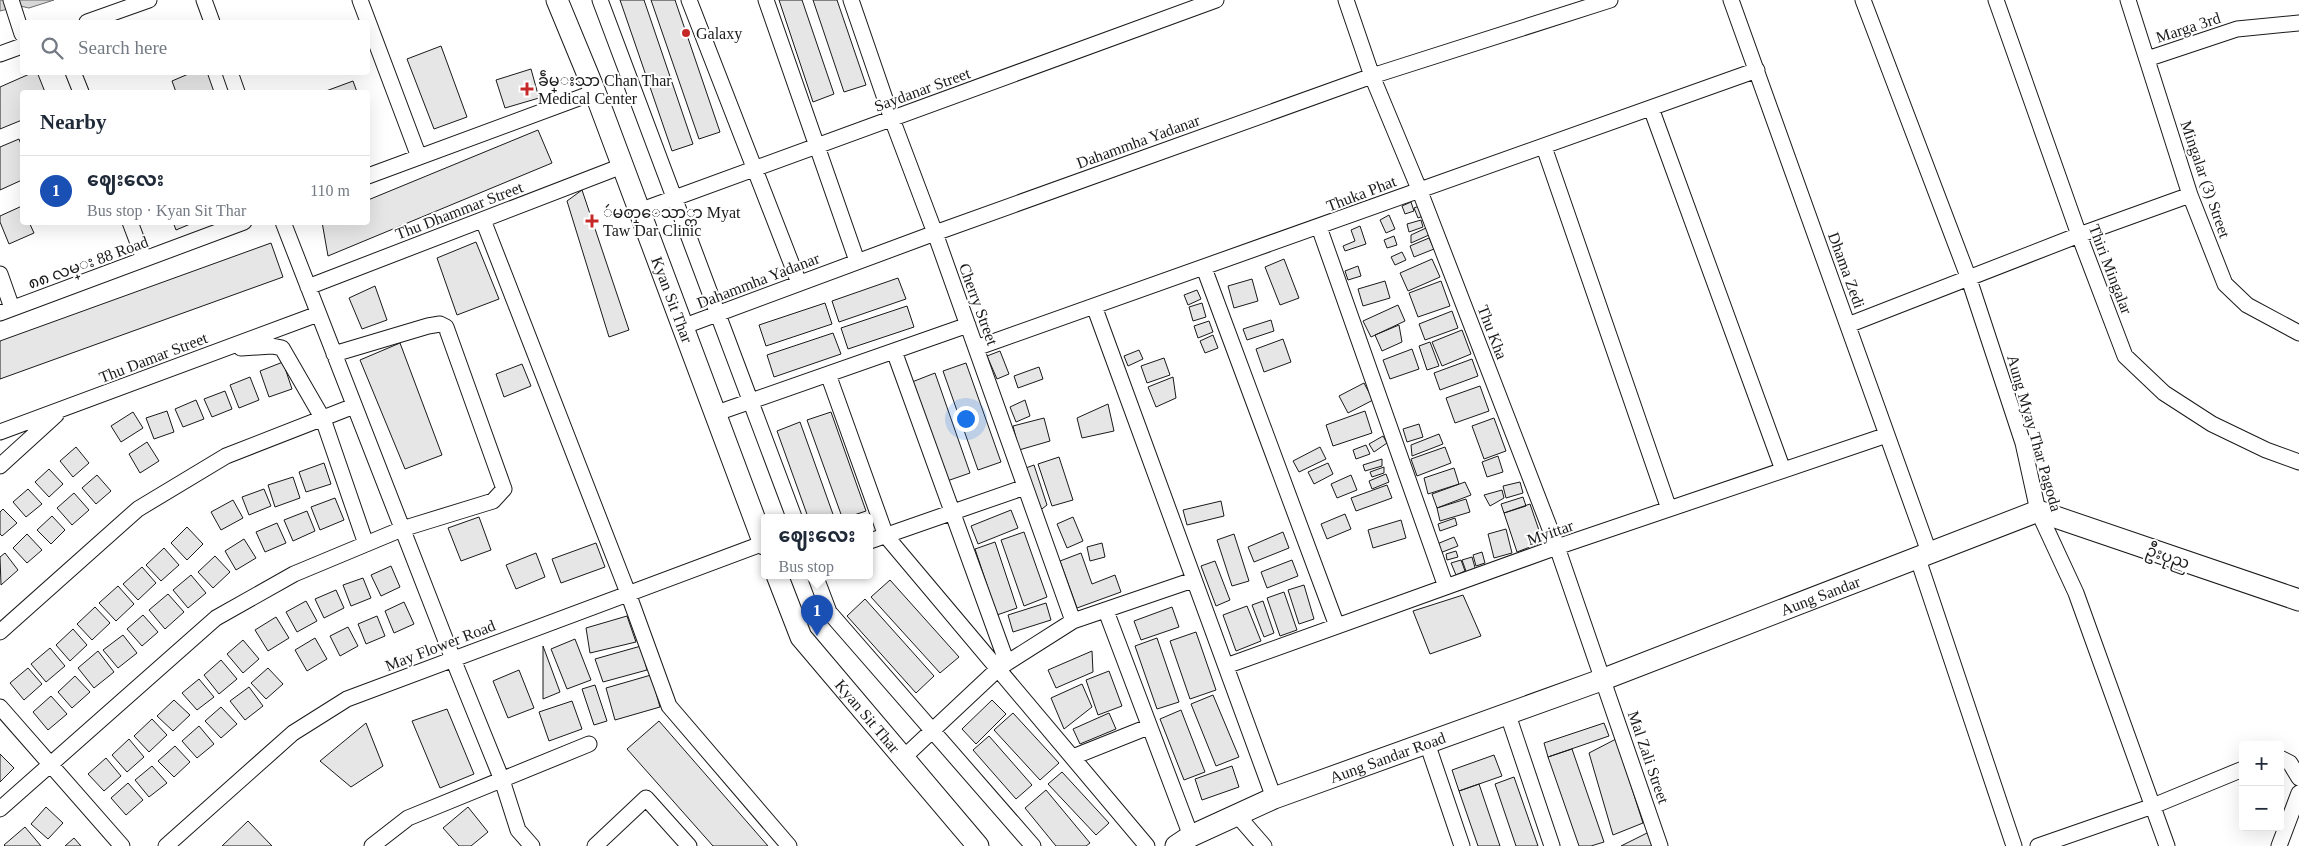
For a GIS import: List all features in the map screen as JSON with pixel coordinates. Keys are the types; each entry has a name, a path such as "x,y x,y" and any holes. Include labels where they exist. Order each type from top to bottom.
{"street":[{"path":"11,0 20,27"},
{"path":"93,20 148,0"},
{"path":"204,0 211,20"},
{"path":"360,0 368,20"},
{"name":"Kyan Sit Thar","path":"557,0 595,92 761,535"},
{"path":"600,0 793,514"},
{"path":"689,0 799,283"},
{"path":"766,0 857,262"},
{"name":"Cherry Street","path":"851,0 1073,621"},
{"name":"Saydanar Street","path":"639,211 1216,0"},
{"name":"Thu Kha","path":"1346,0 1372,76 1419,189 1557,548 1604,679"},
{"name":"Dahammha Yadanar","path":"682,327 935,232 1372,76 1610,0"},
{"name":"Dhama Zedi","path":"1731,0 1887,435 2014,846"},
{"name":"Aung Myay Thar Pagoda","path":"1863,0 1969,279 2023,443 2038,511 2076,593 2167,846"},
{"name":"Thiri Mingalar","path":"1996,0 2079,235 2125,356 2141,373 2164,392 2212,424 2266,450 2299,462"},
{"name":"Mingalar (3) Street","path":"2128,0 2190,195 2226,284 2247,305 2299,333"},
{"name":"Marga 3rd","path":"2147,59 2237,29 2299,23"},
{"path":"370,27 419,157"},
{"path":"0,54 20,47"},
{"name":"Thuka Phat","path":"976,348 1757,70"},
{"path":"74,75 80,90"},
{"path":"231,75 236,90"},
{"path":"370,175 595,92"},
{"path":"1651,108 1783,470"},
{"path":"1544,147 1669,509"},
{"name":"Thu Dhammar Street","path":"308,286 622,166"},
{"path":"1848,325 2079,235 2190,195"},
{"path":"484,220 628,593 669,706 789,846"},
{"path":"131,225 144,259"},
{"name":"၈၈ လမ္း 88 Road","path":"6,311 236,225"},
{"path":"284,225 502,780 518,830 532,846"},
{"path":"1319,227 1446,587"},
{"path":"1204,268 1337,626"},
{"path":"0,274 6,311"},
{"path":"1094,306 1274,798"},
{"name":"Thu Damar Street","path":"0,432 318,314"},
{"path":"0,809 216,618 294,574 402,529 493,501 504,489 446,327 440,324 428,326 334,354"},
{"path":"714,414 968,325"},
{"path":"223,349 272,346 282,348 323,419 366,544"},
{"path":"894,350 952,512 1003,666"},
{"path":"828,374 886,536 1003,666 1073,757 1147,846"},
{"path":"0,632 138,508 226,456 354,406"},
{"path":"0,466 62,409"},
{"name":"Myittar","path":"1226,666 1557,548 1887,435"},
{"path":"873,540 1025,487"},
{"name":"Aung Sandar","path":"1604,679 2038,511"},
{"name":"ဦးပုည","path":"2038,511 2299,600"},
{"name":"May Flower Road","path":"166,846 301,728 347,699 761,544"},
{"name":"Kyan Sit Thar","path":"779,579 801,637 902,759 978,846"},
{"path":"817,579 829,612 1033,846"},
{"path":"902,759 1003,666 1073,621 1193,580"},
{"path":"1106,611 1148,727 1184,841"},
{"name":"Aung Sandar Road","path":"1184,841 1274,798 1604,679"},
{"name":"Mal Zali Street","path":"1604,679 1660,846"},
{"path":"0,707 122,846"},
{"path":"1508,715 1552,846"},
{"path":"1073,757 1148,727"},
{"path":"1427,743 1462,846"},
{"path":"377,844 408,818 589,744"},
{"path":"2284,760 2290,763 2296,770 2299,778"},
{"path":"2038,846 2153,806 2239,772"},
{"path":"2279,846 2299,793"},
{"path":"595,846 646,798 689,846"},
{"path":"1237,815 1264,846"}],"shaded area":[{"path":"0,0 54,0 29,8 20,6 0,11"}],"building":[{"path":"620,0 644,0 693,144 672,151"},
{"path":"651,0 675,0 720,132 699,139"},
{"path":"779,0 802,0 834,94 813,102"},
{"path":"813,0 837,0 866,85 844,92"},
{"path":"441,46 467,117 434,129 407,59"},
{"path":"531,69 539,98 505,108 496,80"},
{"path":"27,75 38,75 44,90 20,90 20,121 0,129 0,87"},
{"path":"186,75 208,75 213,90 175,90 172,81"},
{"path":"353,81 356,90 329,90"},
{"path":"538,130 552,163 328,256 323,225 370,225 370,199"},
{"path":"19,139 20,142 20,181 0,190 0,147"},
{"path":"582,190 629,330 609,337 567,201"},
{"path":"1411,202 1414,211 1405,214 1402,206"},
{"path":"1424,204 1428,214 1418,218 1414,208"},
{"path":"20,207 20,225 30,225 34,233 9,244 0,222 0,216"},
{"path":"1389,215 1395,229 1386,233 1380,220"},
{"path":"1421,220 1423,227 1409,232 1407,224"},
{"path":"174,225 188,225 176,230"},
{"path":"1360,226 1366,244 1345,251 1343,246 1355,241 1351,230"},
{"path":"1426,228 1429,235 1411,243 1411,235"},
{"path":"1394,236 1397,245 1387,248 1384,240"},
{"path":"1429,238 1434,249 1414,257 1410,246"},
{"path":"476,242 499,299 457,315 437,258"},
{"path":"271,243 283,277 0,379 0,341"},
{"path":"1402,252 1406,260 1395,265 1391,257"},
{"path":"1284,259 1299,298 1280,305 1265,267"},
{"path":"1432,259 1440,277 1408,291 1400,273"},
{"path":"1358,266 1361,276 1348,280 1345,271"},
{"path":"898,278 906,299 839,322 832,301"},
{"path":"1252,279 1258,301 1234,308 1228,286"},
{"path":"1385,281 1390,298 1363,306 1358,289"},
{"path":"1441,281 1450,306 1418,317 1409,293"},
{"path":"375,286 387,320 362,329 349,298"},
{"path":"1197,290 1201,299 1188,305 1184,295"},
{"path":"825,303 832,324 766,346 759,325"},
{"path":"1202,303 1206,317 1193,321 1189,307"},
{"path":"1398,305 1405,321 1371,337 1363,321"},
{"path":"907,306 914,327 848,349 841,328"},
{"path":"1452,311 1458,328 1425,340 1419,324"},
{"path":"1271,320 1274,331 1247,340 1243,329"},
{"path":"1209,321 1213,332 1198,338 1194,326"},
{"path":"1399,325 1402,342 1382,351 1375,335"},
{"path":"1462,330 1471,354 1442,366 1432,342"},
{"path":"833,333 841,354 774,377 767,355"},
{"path":"1213,335 1218,348 1205,353 1200,341"},
{"path":"1283,339 1291,362 1264,372 1256,349"},
{"path":"1430,342 1439,366 1427,370 1419,346"},
{"path":"400,343 442,455 405,469 360,360"},
{"path":"1412,349 1419,369 1390,379 1383,360"},
{"path":"1139,350 1143,359 1128,366 1124,356"},
{"path":"1000,351 1009,374 997,379 987,356"},
{"path":"1164,358 1170,375 1147,383 1141,366"},
{"path":"1472,359 1478,376 1440,390 1434,373"},
{"path":"283,362 292,389 269,397 260,371"},
{"path":"966,363 1001,462 978,470 943,371"},
{"path":"522,364 531,386 504,397 496,374"},
{"path":"1039,367 1043,379 1018,388 1014,376"},
{"path":"935,373 970,473 947,481 912,382"},
{"path":"250,377 259,400 239,408 230,385"},
{"path":"1173,377 1176,398 1156,407 1148,387"},
{"path":"1364,383 1373,400 1348,413 1339,396"},
{"path":"1480,386 1489,411 1455,423 1446,398"},
{"path":"225,391 232,409 212,417 204,399"},
{"path":"196,400 204,419 183,427 175,409"},
{"path":"1025,400 1030,416 1016,422 1010,407"},
{"path":"1108,404 1114,431 1082,438 1077,418"},
{"path":"167,411 174,432 154,439 146,418"},
{"path":"1365,411 1372,433 1333,446 1326,425"},
{"path":"133,412 143,428 121,442 111,426"},
{"path":"831,412 866,511 857,514 841,514 807,420"},
{"path":"1044,418 1050,441 1019,450 1013,426"},
{"path":"1494,418 1506,451 1484,459 1472,426"},
{"path":"800,422 833,514 807,514 777,431"},
{"path":"1419,424 1423,437 1407,442 1403,429"},
{"path":"1439,434 1443,444 1412,456 1411,445"},
{"path":"1383,436 1387,443 1374,452 1369,444"},
{"path":"147,442 159,461 140,473 129,454"},
{"path":"1366,445 1370,454 1356,459 1353,450"},
{"path":"76,447 89,463 73,477 60,461"},
{"path":"1320,447 1326,459 1299,472 1293,461"},
{"path":"1445,447 1451,463 1417,476 1411,459"},
{"path":"1498,456 1503,472 1487,477 1482,462"},
{"path":"1059,457 1073,500 1052,506 1038,464"},
{"path":"1382,459 1382,466 1365,471 1363,465"},
{"path":"324,463 331,484 306,492 299,472"},
{"path":"1328,463 1333,474 1314,484 1308,472"},
{"path":"1034,465 1047,505 1038,512 1023,469"},
{"path":"1384,467 1384,473 1372,477 1370,472"},
{"path":"1454,468 1459,484 1428,494 1424,478"},
{"path":"49,469 63,484 49,497 35,482"},
{"path":"1386,474 1389,482 1372,489 1369,481"},
{"path":"97,475 111,491 96,504 82,488"},
{"path":"1351,475 1357,490 1337,498 1331,484"},
{"path":"293,477 300,498 275,507 268,485"},
{"path":"1465,482 1471,495 1437,508 1432,494"},
{"path":"1520,482 1523,493 1506,498 1503,486"},
{"path":"1387,485 1392,498 1356,511 1351,498"},
{"path":"28,489 42,504 26,517 13,502"},
{"path":"264,489 271,506 249,515 242,497"},
{"path":"1502,490 1504,498 1490,506 1484,495"},
{"path":"74,493 89,510 72,525 57,508"},
{"path":"1523,497 1526,506 1504,513 1501,504"},
{"path":"335,498 344,520 320,530 311,507"},
{"path":"1466,499 1470,512 1440,521 1437,508"},
{"path":"233,500 243,518 221,530 211,512"},
{"path":"1221,501 1224,516 1187,525 1183,510"},
{"path":"1530,504 1543,542 1517,552 1504,513"},
{"path":"3,509 17,523 2,536 0,534 0,512"},
{"path":"1011,510 1018,528 978,544 971,526"},
{"path":"307,511 315,531 293,541 284,520"},
{"path":"1345,514 1351,529 1327,539 1321,524"},
{"path":"52,516 65,530 51,544 37,530"},
{"path":"479,517 491,550 461,561 448,528"},
{"path":"1073,517 1083,541 1067,548 1057,524"},
{"path":"1455,518 1457,525 1440,531 1438,524"},
{"path":"1401,520 1406,538 1373,548 1368,530"},
{"path":"277,523 286,543 265,552 256,532"},
{"path":"187,527 203,544 187,560 171,543"},
{"path":"1506,529 1512,553 1494,558 1488,534"},
{"path":"1024,532 1047,597 1024,606 1001,540"},
{"path":"1283,532 1289,548 1254,562 1248,547"},
{"path":"27,534 42,550 27,563 13,548"},
{"path":"1234,534 1249,581 1232,586 1217,540"},
{"path":"1454,537 1458,546 1440,553 1437,544"},
{"path":"244,539 256,558 236,570 225,551"},
{"path":"995,542 1017,608 997,615 975,549"},
{"path":"596,543 605,567 561,583 552,559"},
{"path":"1102,543 1105,557 1090,561 1087,547"},
{"path":"164,548 179,565 161,581 146,565"},
{"path":"1456,551 1458,557 1447,560 1446,554"},
{"path":"1482,552 1485,563 1476,566 1473,555"},
{"path":"5,553 18,570 1,585 0,557"},
{"path":"536,553 545,577 516,589 506,565"},
{"path":"1081,553 1092,584 1115,575 1121,592 1077,608 1060,561"},
{"path":"215,556 230,572 213,588 198,572"},
{"path":"1472,557 1476,571 1467,574 1462,560"},
{"path":"1292,560 1298,576 1267,588 1261,572"},
{"path":"1461,560 1465,571 1456,575 1451,563"},
{"path":"1215,561 1230,600 1216,606 1201,566"},
{"path":"391,566 400,587 381,596 371,575"},
{"path":"142,567 156,583 138,600 123,584"},
{"path":"191,575 206,593 188,608 173,590"},
{"path":"363,578 371,598 351,606 343,585"},
{"path":"890,580 959,657 940,673 871,597"},
{"path":"1304,585 1314,619 1299,624 1288,590"},
{"path":"118,586 134,604 116,621 99,603"},
{"path":"336,590 344,608 324,618 315,599"},
{"path":"1284,592 1297,630 1280,636 1267,598"},
{"path":"168,594 184,612 165,629 149,610"},
{"path":"1463,595 1481,636 1430,654 1413,611"},
{"path":"865,599 934,676 916,693 847,616"},
{"path":"306,601 317,621 297,632 286,612"},
{"path":"1263,601 1274,633 1264,637 1252,605"},
{"path":"404,602 414,624 394,633 385,611"},
{"path":"1046,603 1051,620 1013,632 1008,615"},
{"path":"1247,606 1261,641 1236,651 1223,615"},
{"path":"95,607 110,623 92,640 77,624"},
{"path":"1172,607 1179,627 1141,640 1134,621"},
{"path":"143,615 158,632 142,646 127,629"},
{"path":"377,616 385,636 366,644 358,624"},
{"path":"627,616 636,642 590,653 586,628"},
{"path":"276,617 289,638 268,651 255,630"},
{"path":"348,627 358,646 340,656 330,636"},
{"path":"73,629 87,645 70,661 56,645"},
{"path":"1196,632 1216,690 1190,699 1170,641"},
{"path":"123,635 137,653 118,668 103,650"},
{"path":"315,638 327,659 307,671 295,650"},
{"path":"1157,638 1179,702 1157,709 1135,646"},
{"path":"575,639 591,680 567,689 551,649"},
{"path":"243,640 259,659 243,673 227,654"},
{"path":"543,646 560,692 543,699"},
{"path":"641,646 647,670 603,682 595,659"},
{"path":"50,648 65,666 46,682 31,664"},
{"path":"98,651 114,672 94,688 78,668"},
{"path":"1092,651 1093,672 1056,688 1048,670"},
{"path":"221,660 237,679 219,694 204,675"},
{"path":"28,668 42,684 24,700 10,683"},
{"path":"268,668 283,684 266,699 251,683"},
{"path":"519,670 534,708 508,718 493,681"},
{"path":"1109,671 1122,706 1098,715 1086,680"},
{"path":"651,675 660,707 615,720 606,688"},
{"path":"75,676 90,692 72,708 58,692"},
{"path":"199,679 214,697 197,710 182,693"},
{"path":"1082,684 1092,707 1064,729 1051,698"},
{"path":"595,685 607,721 594,725 582,689"},
{"path":"249,687 263,706 245,720 230,701"},
{"path":"1213,695 1239,757 1216,766 1191,704"},
{"path":"51,696 67,714 48,730 33,712"},
{"path":"174,700 190,715 173,731 157,716"},
{"path":"992,700 1006,714 976,744 962,729"},
{"path":"572,701 582,729 549,741 539,712"},
{"path":"221,707 237,724 221,738 205,721"},
{"path":"447,709 474,774 440,788 412,721"},
{"path":"1181,710 1205,772 1184,780 1160,719"},
{"path":"1013,713 1059,763 1040,780 994,730"},
{"path":"1109,713 1116,729 1080,744 1073,729"},
{"path":"152,719 167,735 149,752 134,736"},
{"path":"659,721 768,846 713,846 627,749"},
{"path":"366,723 383,766 351,787 320,761"},
{"path":"1604,723 1609,736 1548,757 1544,743"},
{"path":"199,726 214,744 197,758 182,741"},
{"path":"989,736 1032,785 1016,799 973,750"},
{"path":"129,739 144,757 127,772 112,755"},
{"path":"1616,739 1643,823 1613,835 1589,753"},
{"path":"175,746 190,762 174,777 158,761"},
{"path":"1572,749 1604,842 1591,846 1579,846 1548,757"},
{"path":"0,754 14,768 0,782"},
{"path":"1494,755 1502,776 1459,791 1452,770"},
{"path":"106,758 121,776 104,791 88,774"},
{"path":"152,766 167,783 149,797 135,780"},
{"path":"1232,766 1239,787 1202,800 1195,779"},
{"path":"1062,772 1109,823 1096,835 1048,784"},
{"path":"1514,777 1538,846 1516,846 1495,784"},
{"path":"128,783 143,800 126,815 111,798"},
{"path":"1479,784 1500,846 1478,846 1459,791"},
{"path":"1046,790 1090,843 1086,846 1056,846 1025,808"},
{"path":"46,807 63,823 48,839 31,824"},
{"path":"468,807 488,832 471,846 459,846 443,828"},
{"path":"248,821 272,846 222,846"},
{"path":"25,827 41,846 4,845"},
{"path":"1649,832 1654,846 1621,846"},
{"path":"74,838 81,846 65,846"}],"place":[{"name":"Galaxy","path":"686,33"},
{"name":"ခဵမ္းသာ Chan Thar Medical Center","path":"527,89"},
{"name":"ဴမတ္ေသာ္တာ Myat Taw Dar Clinic","path":"592,221"},
{"name":"ဈေးလေး","path":"817,636"}]}
